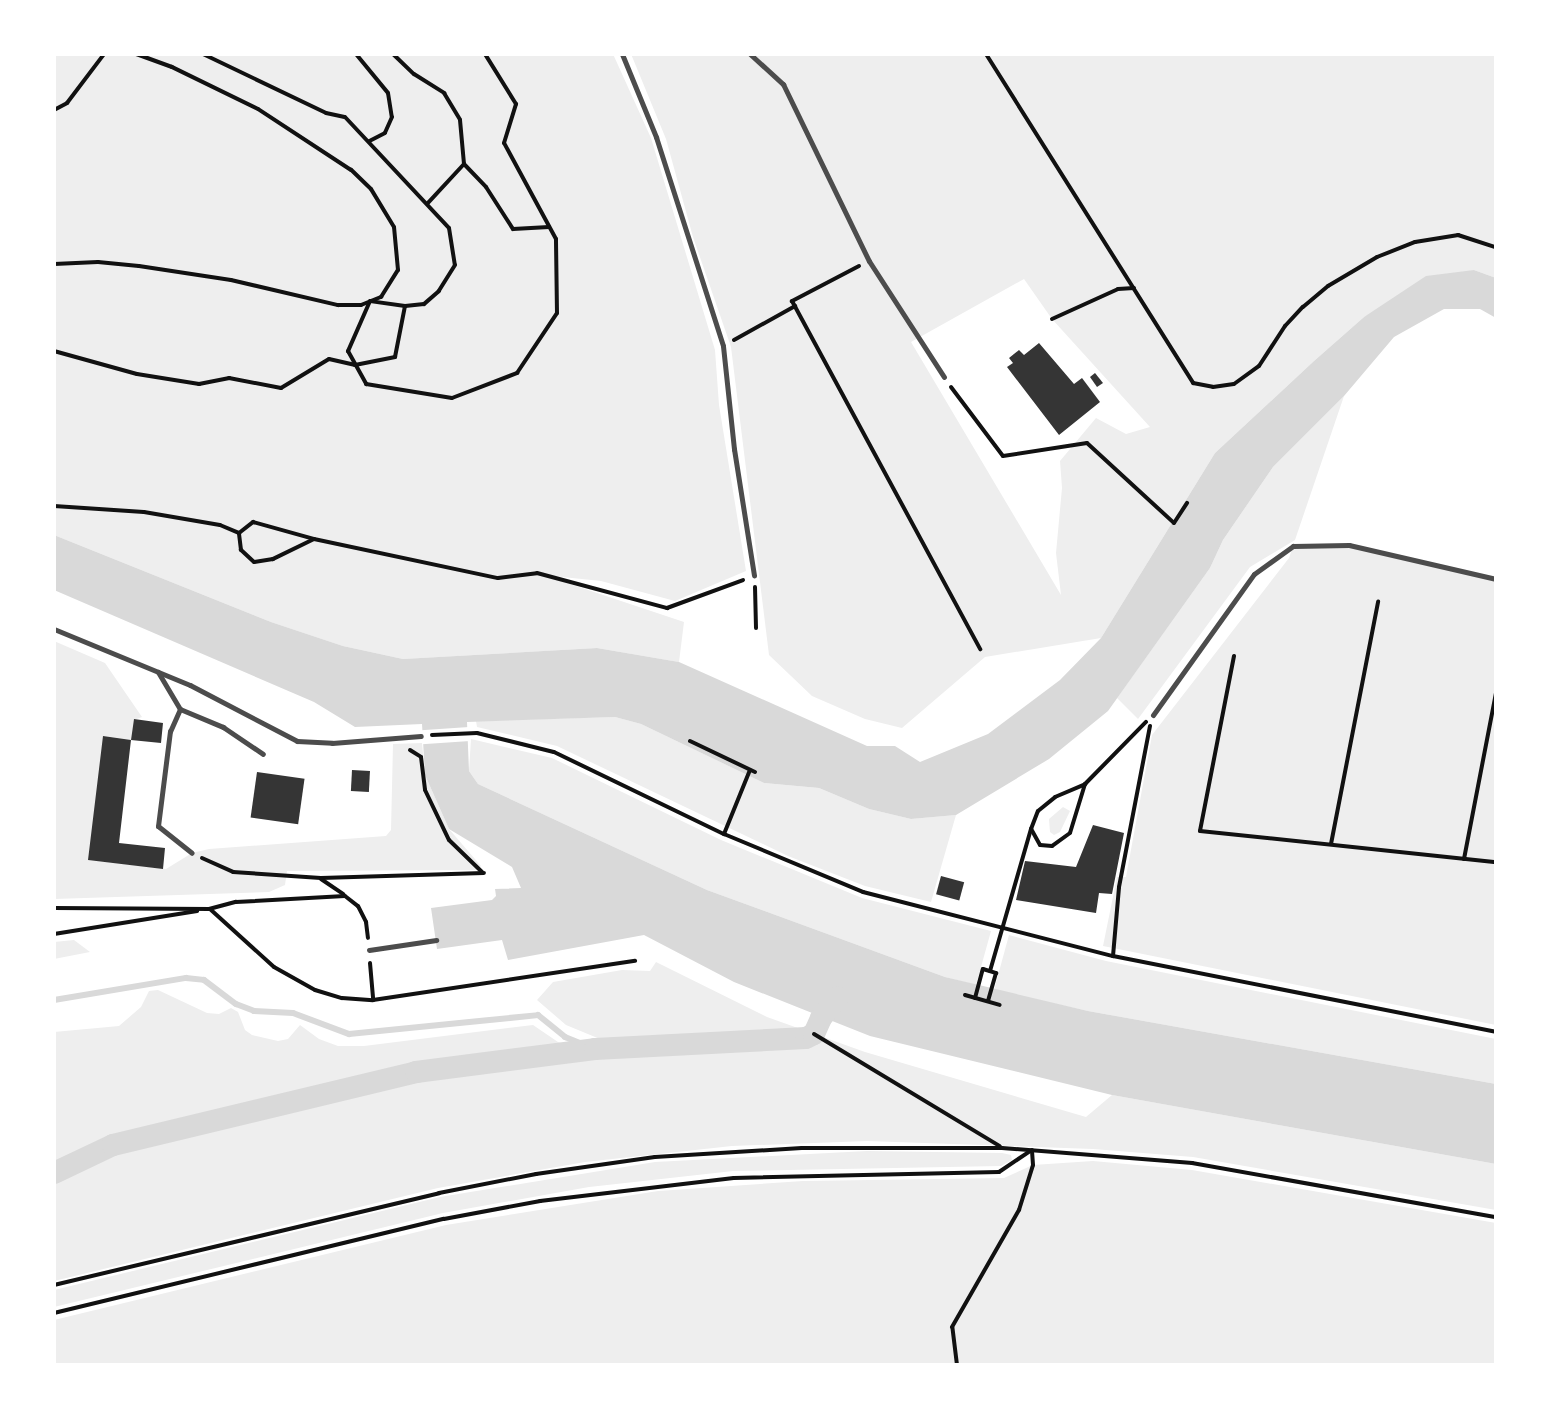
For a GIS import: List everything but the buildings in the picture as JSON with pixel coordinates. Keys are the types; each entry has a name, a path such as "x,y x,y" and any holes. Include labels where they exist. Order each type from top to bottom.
{"lane":[{"path":"622,54 656,137 723,346 734,449 754,575"},
{"path":"750,54 783,84 869,261 944,377"},
{"path":"1153,715 1254,574 1293,546 1349,545 1496,579"},
{"path":"54,629 158,671 297,741 332,743 421,736"},
{"path":"158,671 180,709 223,727 263,754"},
{"path":"180,709 170,731 158,826 192,853"},
{"path":"369,950 436,940"}],"path":[{"path":"54,110 67,103 104,54"},
{"path":"54,264 98,262 139,266 231,280 338,305 381,297 398,270 394,227 371,189 351,170 292,128 172,67 136,54"},
{"path":"203,54 326,113 345,117 449,228 455,265 439,291 424,304 405,306 370,301"},
{"path":"356,54 388,93 392,117 385,133 369,141"},
{"path":"393,54 414,74 444,93 460,120 464,164 486,187 513,229 549,227"},
{"path":"370,301 348,351 366,384 452,398 517,373 557,313 556,239 504,143 516,104 493,61 485,54"},
{"path":"986,54 1193,383 1213,387 1234,384 1259,366 1285,326 1303,307 1328,286 1377,257 1415,242 1458,235 1496,247"},
{"path":"427,204 464,164"},
{"path":"869,261 792,301 980,649"},
{"path":"1052,319 1118,289 1134,288"},
{"path":"54,351 137,374 199,384 229,378 281,388 329,359 355,365 395,357 405,306"},
{"path":"723,346 795,306"},
{"path":"944,377 1003,456 1087,443 1174,523 1187,503"},
{"path":"54,506 144,512 220,525 239,533"},
{"path":"239,533 253,522 314,539 498,578 537,573 667,608 754,575 756,628"},
{"path":"239,533 241,550 254,562 273,559 314,539"},
{"path":"1331,845 1378,602"},
{"path":"1234,656 1200,831 1496,862"},
{"path":"1464,859 1496,693"},
{"path":"990,971 1038,811 1055,797 1085,784 1153,715"},
{"path":"1113,956 1119,887 1153,715"},
{"path":"421,736 470,734 554,752 724,834 863,892 1113,956 1496,1032"},
{"path":"192,853 233,872 321,878 484,873 449,840 425,790 421,757 410,750 407,737"},
{"path":"690,741 752,771 724,834"},
{"path":"1031,829 1040,845 1052,846 1070,833 1085,784"},
{"path":"321,878 358,906 366,922 373,1000"},
{"path":"54,934 236,902 345,896"},
{"path":"54,908 210,909 274,967 315,990 342,998 373,1000 635,961"},
{"path":"975,998 983,969 996,973 988,1001"},
{"path":"965,995 1000,1005"},
{"path":"814,1034 879,1076 989,1137 1002,1148"},
{"path":"54,1285 424,1196 586,1166 788,1148 1002,1148 1192,1163 1496,1217"},
{"path":"54,1313 444,1219 540,1201 734,1178 999,1172 1032,1150"},
{"path":"957,1365 952,1327 1019,1210 1033,1165 1032,1150"}],"shaded area":[{"path":"54,54 613,54 651,138 715,350 719,405 746,571 675,601 601,581 543,575 684,622 679,662 597,648 403,659 343,646 271,622 54,535"},
{"path":"631,54 1496,54 1496,278 1474,270 1364,317 1215,453 1101,638 985,657 902,728 865,719 812,696 769,655 731,347 693,237 666,139","holes":["1024,279 1052,319 1150,427 1126,434 1096,418 1060,461 1062,488 1056,553 1061,595 911,342"]},
{"path":"1474,270 1496,278 1496,318 1480,309 1444,309 1394,337 1344,396 1273,467 1223,540 1210,568 1108,711 1049,759 956,815 911,819 869,809 819,788 764,783 641,724 615,717 467,722 469,771 478,784 707,890 945,977 1088,1011 1496,1084 1496,1164 1112,1095 870,1036 734,982 644,935 508,960 502,940 437,949 431,908 492,900 496,896 495,889 521,888 512,867 449,829 425,775 422,724 355,727 314,702 54,590 54,535 271,622 343,646 403,659 597,648 679,662 867,746 895,746 920,762 988,734 1060,680 1101,638 1215,453 1314,361 1364,317 1426,276"},
{"path":"1344,396 1295,540 1250,567 1138,719 1117,698 1210,568 1223,540 1273,467"},
{"path":"1349,545 1496,579 1496,1025 1103,946 1117,877 1126,877 1152,735 1289,558 1293,546"},
{"path":"54,641 105,663 142,717 134,720 131,740 104,736 89,860 166,869 192,853 209,849 386,836 391,830 393,744 422,743 425,775 449,829 481,866 477,870 287,871 285,885 269,892 54,899"},
{"path":"615,717 641,724 764,783 819,788 869,809 911,819 956,815 931,902 865,886 788,856 557,746 477,727 476,721"},
{"path":"471,739 552,758 721,840 862,898 991,931 976,985 945,977 707,890 478,784 469,771"},
{"path":"1063,807 1070,811 1060,832 1054,835 1050,832 1049,819"},
{"path":"1009,935 1106,961 1496,1039 1496,1084 1088,1011 994,990"},
{"path":"74,940 90,952 54,959 54,942"},
{"path":"656,962 767,1017 865,1052 1086,1117 1112,1095 1496,1164 1496,1210 1193,1157 1093,1149 867,1141 732,1146 585,1162 438,1188 54,1281 54,1032 119,1026 141,1007 149,991 158,990 207,1013 219,1014 231,1008 238,1012 245,1030 252,1035 278,1041 288,1039 300,1025 319,1039 338,1046 364,1046 533,1025 558,1042 579,1049 603,1046 600,1039 566,1025 537,1000 553,982 622,970 650,971"},
{"path":"867,1151 1002,1153 1011,1155 1012,1160 1001,1166 733,1171 589,1187 443,1213 54,1307 54,1290 440,1197 655,1162"},
{"path":"1093,1161 1192,1170 1496,1223 1496,1365 54,1365 54,1320 446,1225 658,1191 803,1181 1004,1178 1033,1165"}],"pier":[{"path":"469,727 470,741 422,744 421,730"}],"waterway":[{"path":"54,1000 186,978 204,980 236,1004 254,1011 293,1013 349,1034 538,1015 565,1037 595,1049"},
{"path":"54,1173 113,1145 416,1072 595,1049 806,1038 814,1034 821,1018 838,997"}]}
